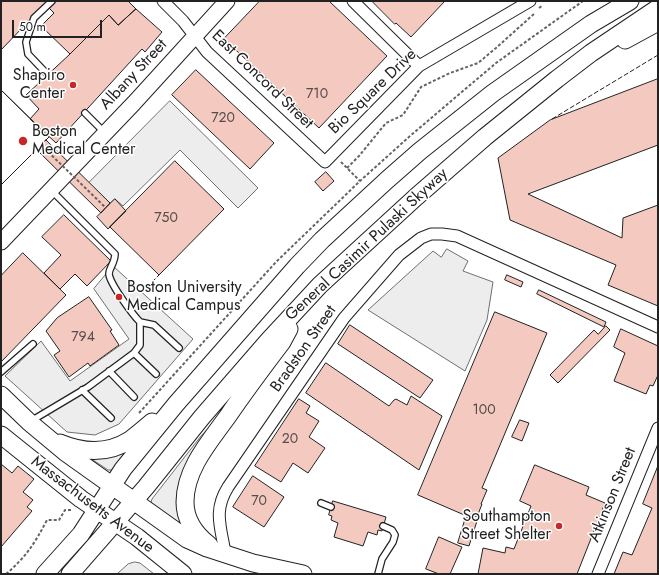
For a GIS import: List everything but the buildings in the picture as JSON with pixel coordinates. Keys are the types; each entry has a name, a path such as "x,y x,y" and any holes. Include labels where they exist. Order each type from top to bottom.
{"main road":[{"name":"Albany Street","path":"1,242 105,133 227,1"},
{"path":"524,71 562,34 607,1"},
{"name":"General Casimir Pulaski Skyway","path":"45,574 81,534 127,464 176,404 293,271 333,230 420,151 492,93 591,24 630,1"},
{"name":"General Casimir Pulaski Skyway","path":"70,574 134,501 206,413 268,341 311,295 351,256 450,167 557,79 622,31 658,8"},
{"path":"591,53 630,38 658,22"},
{"path":"303,574 248,569 226,553 209,545 192,528 188,520 185,506 188,482 192,470 206,447 282,342 311,295"},
{"name":"Massachusetts Avenue","path":"1,395 35,427 112,486 187,539 207,548 226,553"},
{"path":"35,427 57,442 86,451 104,450 120,445 131,439 176,404"},
{"name":"Massachusetts Avenue","path":"1,435 64,487 137,537 183,574"}],"street":[{"name":"East Concord Street","path":"164,1 195,35 207,52 325,162"},
{"path":"353,1 419,66"},
{"name":"Bio Square Drive","path":"325,162 419,66 530,1"},
{"name":"Bradston Street","path":"226,553 219,509 222,497 228,487 344,318 399,255 421,238 430,234 457,236 658,328"},
{"name":"Atkinson Street","path":"598,574 658,428"}],"lane":[{"path":"48,75 28,54 26,42 34,18 52,1"},
{"path":"85,112 105,133"},
{"path":"50,190 115,254 115,260 110,269 109,275 111,282 134,316 140,322 154,325 179,348"},
{"path":"35,427 82,390 134,353 140,345 140,322"},
{"path":"1,372 33,344"},
{"path":"134,353 156,374"},
{"path":"109,372 134,397"},
{"path":"82,390 111,418"},
{"path":"321,503 331,507"},
{"path":"378,574 382,559 393,542 395,535 392,530 383,526"}],"path":[{"path":"347,168 386,124 403,115 421,87 450,73 478,63 543,5"},
{"path":"41,145 106,208"},
{"path":"340,160 360,182"},
{"path":"6,574 20,562 36,542 47,520 59,520 65,510 73,510"}],"shaded area":[{"path":"170,101 258,188 238,208 180,150 123,206 115,199 102,211 81,191"},
{"path":"447,249 468,261 463,271 493,282 487,320 465,371 368,310 433,251 441,257"},
{"path":"113,266 193,339 119,424 95,435 67,432 5,376 41,341 70,381 129,339 94,289"},
{"path":"207,430 180,521 178,523 151,502"},
{"path":"130,447 113,470 108,470 90,458"},
{"path":"135,562 140,563 154,574 117,574 128,564"}],"fence":[{"path":"552,119 658,55"},
{"path":"142,292 159,275"}],"place":[{"name":"Shapiro Center","path":"73,85"},
{"name":"Boston Medical Center","path":"23,141"},
{"name":"Boston University Medical Campus","path":"119,297"},
{"name":"Southampton Street Shelter","path":"559,526"}]}
